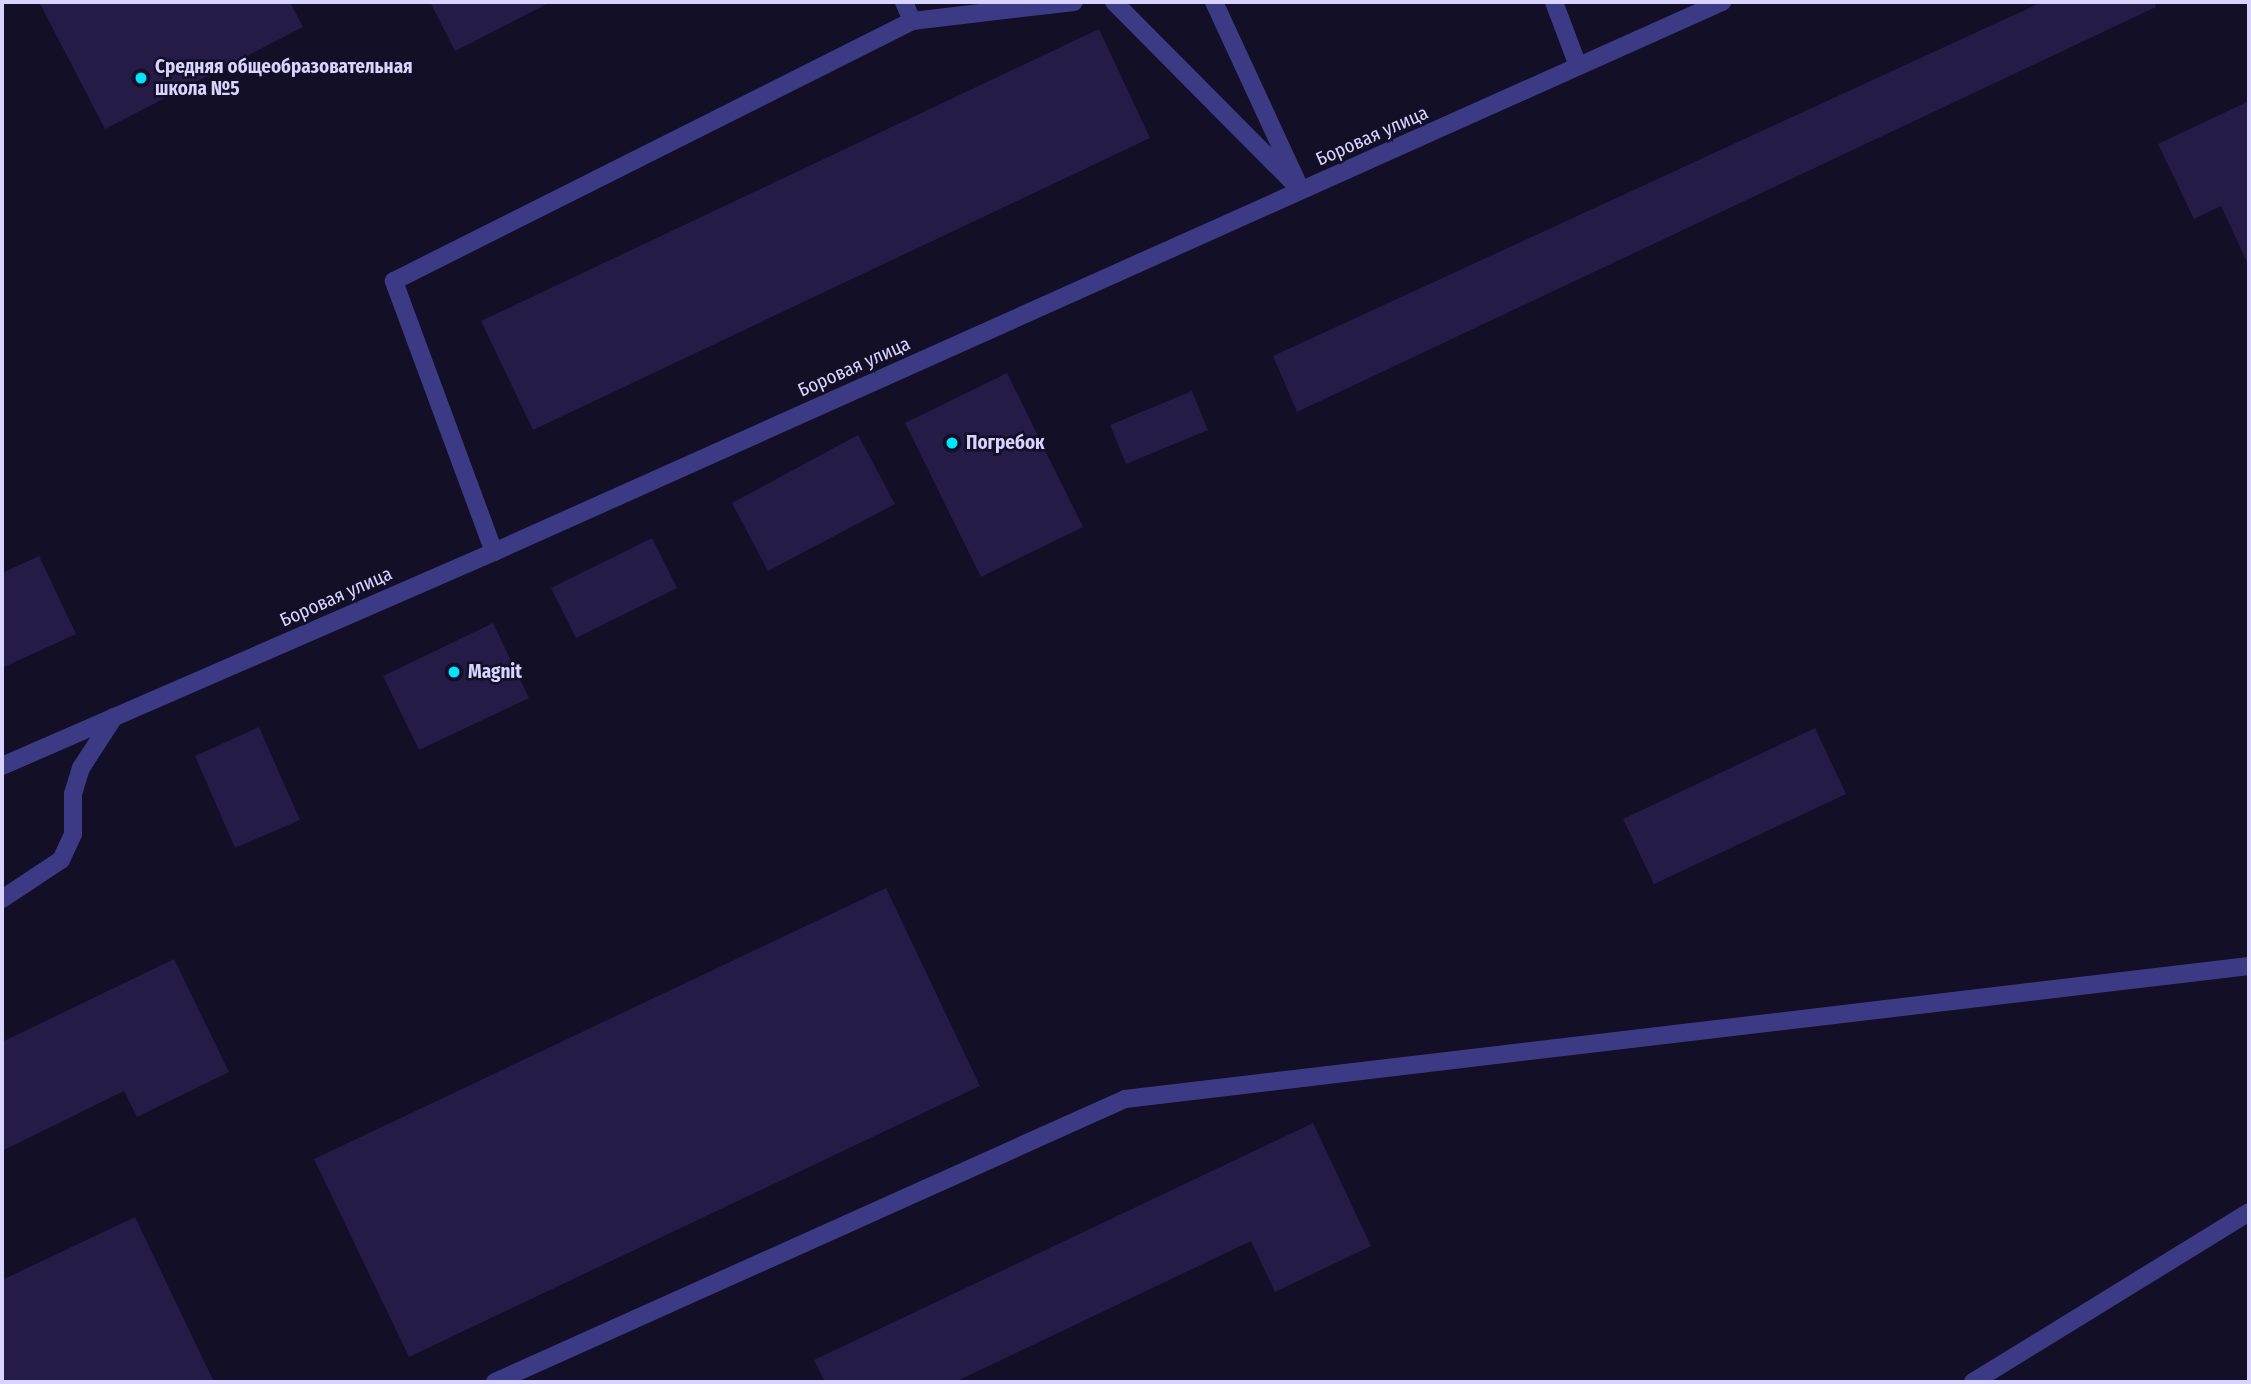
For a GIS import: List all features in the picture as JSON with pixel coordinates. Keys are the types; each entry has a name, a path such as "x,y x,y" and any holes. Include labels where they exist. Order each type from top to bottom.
{"street":[{"path":"904,2 912,21"},
{"path":"494,552 394,281 912,21 1074,2"},
{"path":"1114,2 1301,190"},
{"path":"1214,2 1301,190"},
{"path":"1554,2 1578,66"},
{"name":"Боровая улица","path":"2,766 494,552 1722,2"},
{"path":"2,899 61,860 73,834 73,794 81,768 114,717"},
{"path":"495,1382 1125,1099 2249,966"},
{"path":"1973,1382 2249,1212"}],"building":[{"name":"Средняя общеобразовательная школа №5","path":"39,2 290,2 303,27 105,129"},
{"name":"Средняя общеобразовательная школа №5","path":"430,2 551,2 455,51"},
{"path":"2042,2 2154,2 2156,7 1297,412 1273,356"},
{"path":"1099,29 1150,138 533,430 481,321"},
{"path":"2249,101 2249,266 2221,206 2194,219 2158,144"},
{"path":"1007,373 1083,527 981,577 905,423"},
{"path":"1192,391 1208,430 1126,464 1110,425"},
{"path":"858,435 895,504 768,571 732,503"},
{"path":"652,538 677,588 576,638 551,588"},
{"path":"39,556 76,634 2,668 2,573"},
{"path":"493,623 529,698 419,750 383,676"},
{"path":"259,727 300,820 235,848 195,756"},
{"path":"1815,728 1846,794 1654,884 1623,819"},
{"path":"886,888 980,1086 409,1357 314,1159"},
{"path":"174,959 229,1072 137,1117 124,1091 2,1151 2,1042"},
{"path":"1313,1123 1371,1246 1275,1292 1251,1241 955,1382 825,1382 814,1360"},
{"path":"135,1217 214,1382 2,1382 2,1280"}],"place":[{"name":"Средняя общеобразовательная школа №5","path":"141,78"},
{"name":"Погребок","path":"952,443"},
{"name":"Magnit","path":"454,672"}]}
